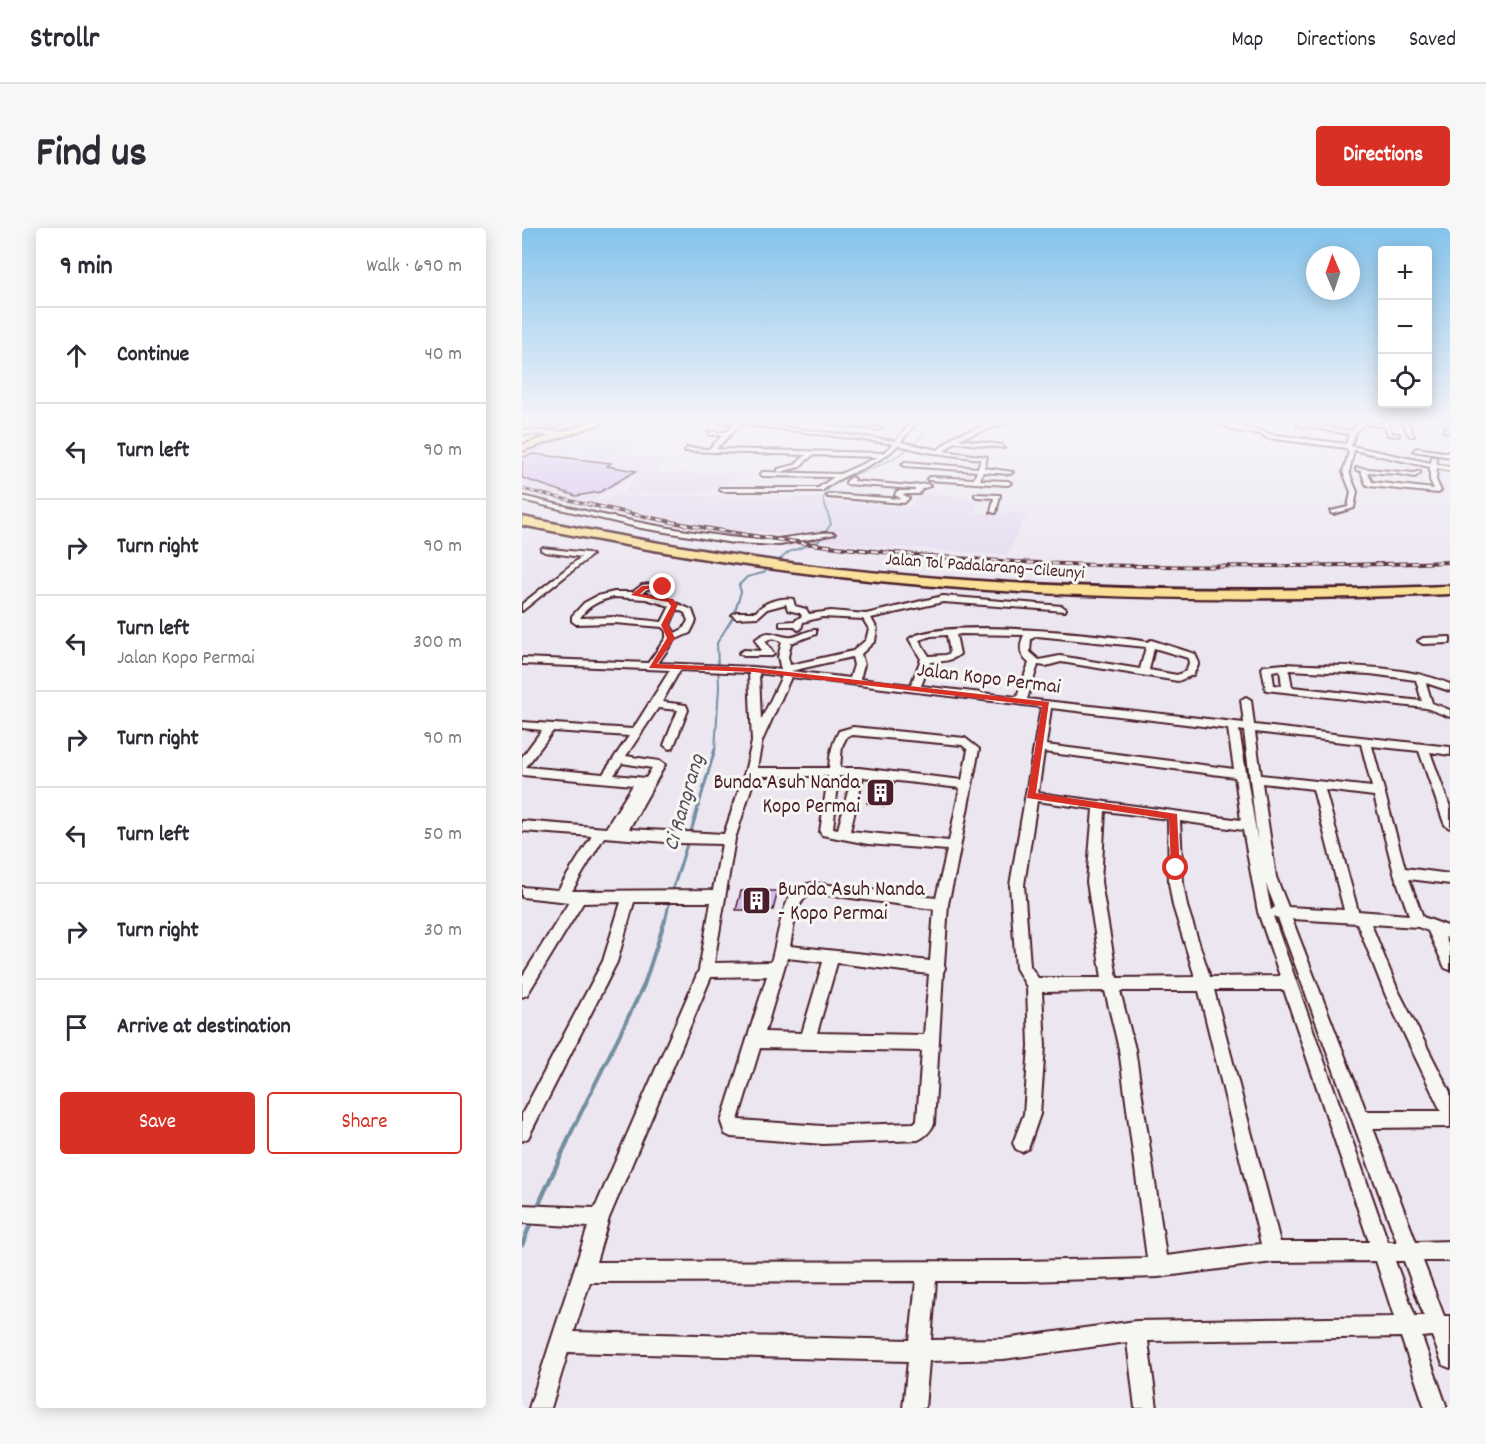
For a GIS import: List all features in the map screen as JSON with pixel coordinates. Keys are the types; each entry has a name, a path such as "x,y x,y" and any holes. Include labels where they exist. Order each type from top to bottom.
{"highway":[{"name":"Jalan Tol Padalarang–Cileunyi","path":"522,512 763,560"},
{"name":"Jalan Tol Padalarang–Cileunyi","path":"522,521 656,549 999,588 1133,593 1294,595 1450,590"},
{"name":"Jalan Tol Padalarang–Cileunyi","path":"790,563 1003,578 1131,584 1285,585 1450,581"}],"street":[{"path":"764,474 851,479 917,493 919,488 929,483 1005,483 998,496 994,512"},
{"path":"722,489 819,491 828,481 851,479 858,474"},
{"path":"929,483 934,474"},
{"path":"976,482 980,474"},
{"path":"1333,512 1351,508 1354,492 1349,474"},
{"path":"1365,474 1368,483 1438,491 1433,480 1434,474"},
{"path":"850,491 851,479"},
{"path":"830,496 904,501 906,498 898,495 897,490 901,480"},
{"path":"929,483 948,487"},
{"path":"837,490 897,490"},
{"path":"977,495 998,496"},
{"path":"522,498 654,528 745,542 765,544 831,534"},
{"path":"524,604 588,555 545,550"},
{"path":"634,595 645,587 669,584"},
{"path":"651,666 671,638 687,632 692,621 689,612 670,600 634,595 603,596 593,600 576,616 576,621 615,620 665,625 670,630 671,638"},
{"path":"783,624 848,614 866,617 943,599 1062,609"},
{"path":"736,615 758,614 764,607 787,601 790,602 791,608 803,612 801,622"},
{"path":"665,625 675,605"},
{"path":"786,672 856,653 871,638 873,629 866,617"},
{"path":"926,659 948,658 955,654 951,631"},
{"path":"926,659 914,640 915,636 930,632 951,631 1034,634 1060,647 1144,673 1182,678 1190,673 1194,663 1192,656 1186,651 1151,643 1060,647 1044,664 1034,663 1029,659 1025,644 1034,634"},
{"path":"787,641 813,632"},
{"path":"744,653 769,654 760,640 770,635 778,635 787,641"},
{"path":"1423,641 1450,640"},
{"path":"540,1408 600,1218 705,970 729,839 751,772 757,742 786,672 783,657 787,641"},
{"path":"1144,673 1151,643"},
{"path":"854,682 859,663 856,653"},
{"name":"Jalan Kopo Permai","path":"522,661 539,659 786,672 854,682 1450,751"},
{"path":"915,688 926,659"},
{"path":"1021,701 1034,663"},
{"path":"1450,688 1420,678 1268,667 1269,688 1428,705 1450,714"},
{"path":"1284,667 1288,691"},
{"path":"606,777 655,705 676,668"},
{"path":"754,670 757,742"},
{"path":"1420,678 1428,705"},
{"path":"1246,700 1240,726 1274,912 1290,983 1395,1251 1428,1326 1450,1358"},
{"path":"1022,1143 1033,1108 1037,1046 1034,985 1023,968 1017,885 1047,704"},
{"path":"655,705 682,707 683,710 669,745"},
{"path":"522,725 635,733"},
{"path":"522,765 550,727"},
{"path":"941,904 806,889 794,900 782,951 730,1127 734,1130 824,1135 921,1130 925,1124 941,904 954,846 974,753 970,744 855,731 846,732 838,741 826,832 843,833 868,839 954,846"},
{"path":"1365,740 1400,873 1418,921"},
{"path":"1039,748 1377,792"},
{"path":"1423,748 1450,823"},
{"path":"562,894 628,812 659,764 619,759"},
{"path":"522,771 646,781"},
{"path":"751,772 859,772 967,785"},
{"path":"843,833 859,772"},
{"path":"1248,776 1248,826 1274,912 1361,1120 1395,1251 1428,1326 1436,1408"},
{"path":"1318,785 1357,916 1450,1110"},
{"path":"1031,796 1248,826"},
{"path":"1099,806 1094,882 1111,986 1127,1049 1158,1267"},
{"path":"1174,816 1178,892 1204,982 1273,1252"},
{"path":"522,826 678,838 729,839"},
{"path":"1400,873 1450,879"},
{"path":"523,894 653,898 718,896"},
{"path":"522,990 579,897"},
{"path":"522,1132 610,963 629,897"},
{"path":"1274,912 1418,921 1434,929 1450,933"},
{"path":"1434,929 1450,963"},
{"path":"782,951 938,968"},
{"path":"807,1041 832,956"},
{"path":"705,970 776,969"},
{"path":"1034,985 1290,983"},
{"path":"755,1040 932,1043"},
{"path":"1361,1120 1450,1119"},
{"path":"522,1214 600,1218"},
{"path":"582,1272 1158,1267 1273,1252 1450,1251"},
{"path":"914,1408 927,1270"},
{"path":"560,1342 919,1351 1004,1350 1136,1331 1428,1326"},
{"path":"1136,1331 1146,1408"}],"shaded area":[{"path":"522,474 637,474 590,503 522,486"},
{"path":"637,474 746,474 701,494 624,493"},
{"path":"919,494 958,495 958,497 979,500 974,513 1027,513 1007,555 816,541 824,532 785,534 733,530 595,503 609,495 821,498 823,502 911,507"}],"building":[{"path":"522,474 631,474 600,492 576,496 522,478"},
{"name":"Bunda Asuh Nanda Kopo Permai","path":"877,781 894,783 884,806 867,803"},
{"name":"Bunda Asuh Nanda - Kopo Permai","path":"741,891 778,891 773,910 736,910"}],"waterway":[{"name":"Ci Rangrang","path":"839,479 854,474"},
{"name":"Ci Rangrang","path":"825,506 823,499 833,481"},
{"name":"Ci Rangrang","path":"715,750 719,687 717,643 733,617 741,592 739,585 747,577 763,573 789,552 819,541 831,524 825,504"},
{"name":"Ci Rangrang","path":"690,835 715,749"},
{"name":"Ci Rangrang","path":"672,892 688,841"},
{"name":"Ci Rangrang","path":"665,922 670,899"},
{"name":"Ci Rangrang","path":"569,1137 644,985 665,920"},
{"name":"Ci Rangrang","path":"537,1208 570,1136"},
{"name":"Ci Rangrang","path":"522,1245 532,1220"}],"railway":[{"path":"522,489 594,506"},
{"path":"588,504 694,526 801,543 1017,562 1233,567 1450,562"}],"place":[{"name":"Bunda Asuh Nanda Kopo Permai","path":"881,793"},
{"name":"Bunda Asuh Nanda - Kopo Permai","path":"757,900"}],"route":[{"path":"663,587 648,586 634,595 670,600 675,605 665,625 670,630 671,638 651,666 754,670 1047,704 1031,796 1174,816 1176,868"}]}
